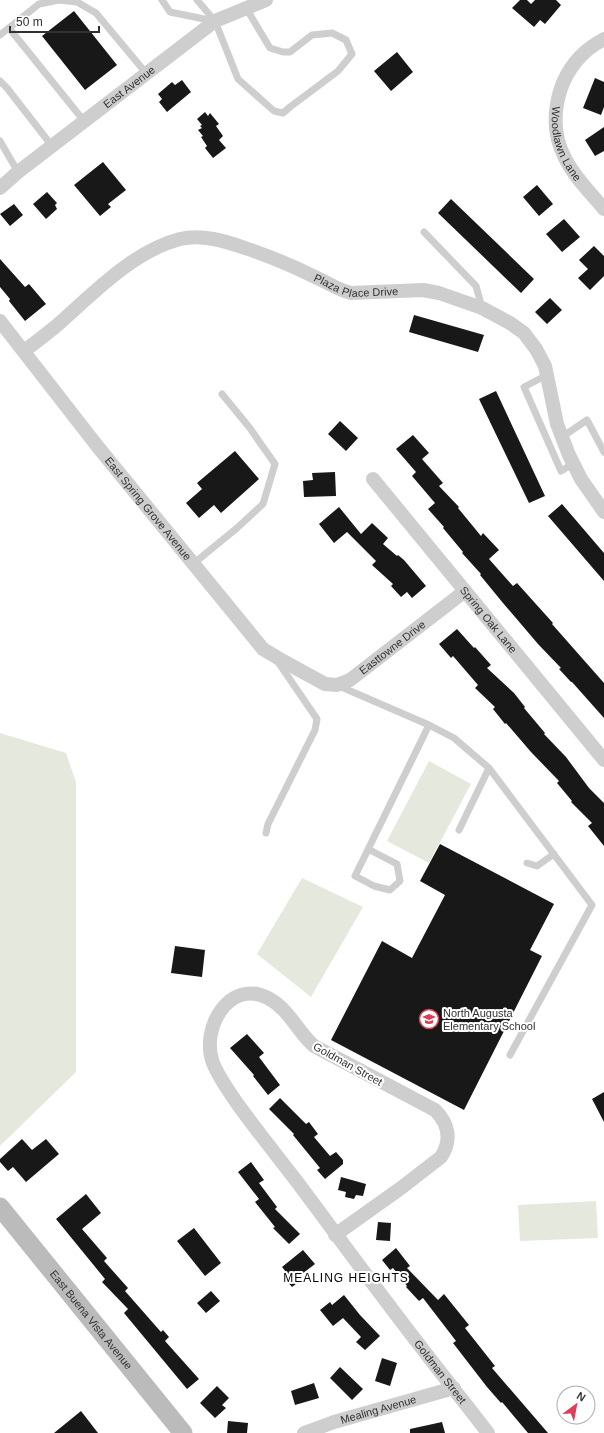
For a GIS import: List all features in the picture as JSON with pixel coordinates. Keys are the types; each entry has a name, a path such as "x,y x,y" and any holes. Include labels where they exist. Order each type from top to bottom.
{"main road":[{"name":"East Buena Vista Avenue","path":"0,1207 183,1433"}],"street":[{"name":"East Avenue","path":"0,188 18,172 215,21 266,0"},
{"name":"Woodlawn Lane","path":"604,39 583,53 567,74 556,105 556,118 560,145 564,157 604,209"},
{"name":"Plaza Place Drive","path":"24,351 55,327 91,294 131,262 162,245 182,239 201,238 219,240 247,249 316,277 343,291 351,293 423,290 439,293 482,308 510,323 524,333 536,349 545,366 557,424 574,464 581,479 604,512"},
{"name":"East Spring Grove Avenue","path":"0,321 98,446 263,649 325,684 337,685"},
{"name":"Spring Oak Lane","path":"373,479 604,760"},
{"name":"Easttowne Drive","path":"337,685 350,680 465,591"},
{"name":"Goldman Street","path":"335,1235 407,1184 441,1157 445,1151 448,1136 445,1121 435,1110 314,1046 301,1034 284,1009 268,998 253,993 238,997 224,1006 215,1019 210,1039 213,1064 229,1092 335,1235 488,1433"},
{"name":"Mealing Avenue","path":"304,1433 334,1422 454,1388"}],"lane":[{"path":"0,35 39,4 59,0 78,2 96,13 146,73"},
{"path":"162,0 170,12 215,21"},
{"path":"197,0 215,21 238,79 274,112 283,113 338,71 352,54 346,40 332,33 312,35 290,52 283,52 270,48 246,8"},
{"path":"9,28 84,121"},
{"path":"0,81 52,146"},
{"path":"0,141 18,172"},
{"path":"424,232 476,286 482,308"},
{"path":"547,375 524,387 561,471 574,464"},
{"path":"193,564 237,528 263,504 275,464 249,427 222,394"},
{"path":"562,437 587,420 604,452"},
{"path":"266,833 268,824 315,730 317,719 274,655"},
{"path":"337,685 429,725 454,738 489,768 592,905 510,1055"},
{"path":"368,849 397,864 400,881 390,890 374,886 354,876 429,725"},
{"path":"459,830 489,768"},
{"path":"527,863 537,866 554,854"}],"shaded area":[{"path":"0,733 66,753 76,782 76,1072 0,1146"},
{"path":"429,761 471,784 429,863 387,841"},
{"path":"302,878 363,907 311,997 257,954"},
{"path":"596,1201 598,1238 520,1241 518,1205"}],"building":[{"path":"520,0 527,0 531,4 535,0 556,0 561,5 545,24 540,20 534,27 512,8"},
{"path":"74,11 117,65 85,90 42,36"},
{"path":"397,52 413,72 391,91 374,71"},
{"path":"595,78 604,82 604,107 601,115 583,108"},
{"path":"182,80 191,92 167,112 159,102 162,99 158,94 172,82 175,85"},
{"path":"205,112 208,116 210,113 219,124 216,126 223,136 219,140 226,148 213,158 205,148 207,146 201,137 203,136 198,130 202,128 200,126 202,125 197,119"},
{"path":"604,127 604,151 595,156 585,140"},
{"path":"103,162 126,190 108,204 111,207 100,216 74,185"},
{"path":"537,185 553,204 539,216 523,197"},
{"path":"47,192 57,203 55,205 57,209 46,219 33,204"},
{"path":"451,199 534,279 521,293 438,213"},
{"path":"14,204 23,215 10,226 0,214"},
{"path":"564,219 580,237 562,252 546,234"},
{"path":"594,246 604,256 604,276 590,290 578,278 588,269 579,260"},
{"path":"0,259 25,287 29,284 46,304 25,321 0,287"},
{"path":"550,298 562,310 547,324 535,312"},
{"path":"414,315 484,335 478,352 409,332"},
{"path":"496,391 545,496 529,503 479,399"},
{"path":"340,421 358,438 346,451 328,434"},
{"path":"413,435 429,453 422,459 443,483 439,486 459,507 458,508 481,536 483,533 499,550 489,559 513,586 517,583 604,683 604,718 559,669 561,668 503,603 480,575 481,574 462,553 463,552 443,528 444,527 428,509 435,503 412,476 416,472 396,449"},
{"path":"235,451 259,479 221,513 214,505 199,518 186,503 202,489 197,483"},
{"path":"335,472 336,496 304,497 303,481 313,480 312,473"},
{"path":"562,504 604,553 604,581 548,516"},
{"path":"339,507 361,534 372,523 388,538 383,544 404,560 426,586 412,598 407,592 401,597 391,586 393,584 372,565 376,561 347,532 334,543 319,524"},
{"path":"457,629 491,665 487,668 514,693 525,707 524,708 545,733 544,734 566,757 589,788 604,803 604,846 588,826 592,823 571,802 572,801 557,783 559,781 506,723 505,724 493,709 495,707 475,688 478,685 453,656 451,658 439,644"},
{"path":"440,844 554,904 530,950 542,956 464,1110 331,1040 382,941 412,958 445,895 420,881"},
{"path":"175,946 205,950 202,977 171,973"},
{"path":"247,1034 264,1053 259,1057 280,1085 268,1095 253,1076 254,1075 230,1048"},
{"path":"604,1092 604,1122 592,1099"},
{"path":"280,1098 306,1124 309,1122 318,1134 314,1137 330,1156 336,1152 343,1160 343,1164 325,1179 317,1170 320,1168 293,1135 294,1134 269,1109"},
{"path":"22,1139 32,1150 46,1139 59,1154 26,1182 13,1167 8,1171 0,1162 0,1159"},
{"path":"251,1162 264,1180 259,1183 277,1207 275,1209 300,1234 289,1244 273,1228 275,1227 255,1202 259,1199 238,1172"},
{"path":"341,1177 366,1184 363,1196 356,1195 354,1199 345,1197 346,1192 338,1190"},
{"path":"86,1194 101,1213 82,1229 107,1258 104,1261 128,1288 125,1291 161,1332 163,1330 169,1337 165,1341 199,1379 187,1389 124,1313 128,1309 102,1282 105,1279 56,1219"},
{"path":"378,1222 391,1223 390,1241 376,1240"},
{"path":"194,1228 221,1263 205,1276 177,1241"},
{"path":"396,1248 410,1266 407,1268 438,1300 444,1294 469,1325 465,1328 495,1366 492,1368 548,1433 528,1433 502,1402 501,1403 487,1387 453,1343 456,1341 423,1298 419,1301 406,1287 407,1286 393,1268 390,1270 382,1260"},
{"path":"303,1250 315,1264 298,1277 301,1280 292,1287 286,1280 290,1277 282,1267"},
{"path":"211,1291 220,1301 206,1313 197,1303"},
{"path":"344,1295 380,1336 365,1350 356,1342 361,1337 343,1318 333,1326 320,1310 330,1302 332,1305"},
{"path":"382,1358 397,1363 390,1386 375,1381"},
{"path":"340,1367 363,1389 352,1400 330,1378"},
{"path":"314,1383 319,1398 295,1405 291,1391"},
{"path":"217,1386 229,1398 222,1405 226,1408 215,1418 200,1403"},
{"path":"81,1411 98,1433 54,1433"},
{"path":"228,1421 248,1423 247,1433 227,1433"},
{"path":"442,1422 445,1433 410,1433 410,1429"}],"place":[{"name":"North Augusta Elementary School","path":"429,1019"}],"district":[{"name":"MEALING HEIGHTS","path":"346,1278"}]}
